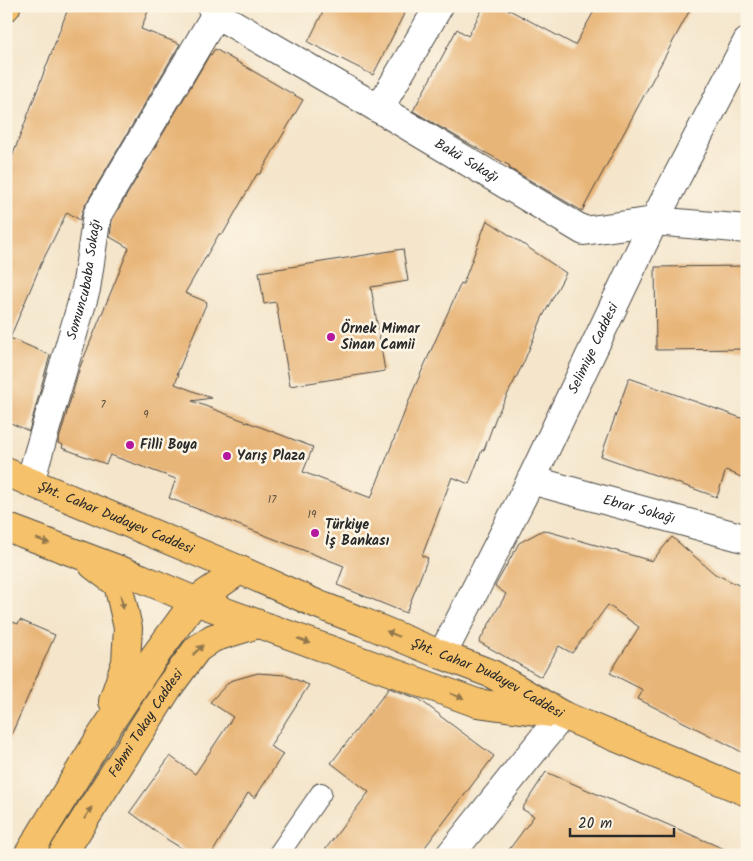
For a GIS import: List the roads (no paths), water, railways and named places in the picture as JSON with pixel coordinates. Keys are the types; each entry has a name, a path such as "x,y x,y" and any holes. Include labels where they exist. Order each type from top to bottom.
{"main road":[{"name":"Şht. Cahar Dudayev Caddesi","path":"18,477 317,604 492,674 562,715"},
{"name":"Şht. Cahar Dudayev Caddesi","path":"6,527 141,578 195,601 477,703 562,715"},
{"path":"80,555 118,584 128,628 126,662 101,736"},
{"path":"28,855 101,736 154,657 195,601 240,570"},
{"name":"Fehmi Tokay Caddesi","path":"62,855 162,696 197,649 213,638 258,624"},
{"path":"562,715 747,792"}],"street":[{"path":"379,109 439,6"},
{"name":"Bakü Sokağı","path":"214,10 584,231 654,221 747,229"},
{"name":"Somuncubaba Sokağı","path":"18,477 86,289 97,215 214,10"},
{"name":"Selimiye Caddesi","path":"442,655 531,480 654,221 747,42"},
{"name":"Ebrar Sokağı","path":"531,480 747,539"},
{"path":"450,855 562,715"}],"lane":[{"path":"278,855 321,793"}],"place":[{"name":"Örnek Mimar Sinan Camii","path":"331,337"},
{"name":"Filli Boya","path":"130,445"},
{"name":"Yarış Plaza","path":"227,456"},
{"name":"Türkiye İş Bankası","path":"315,533"}]}
